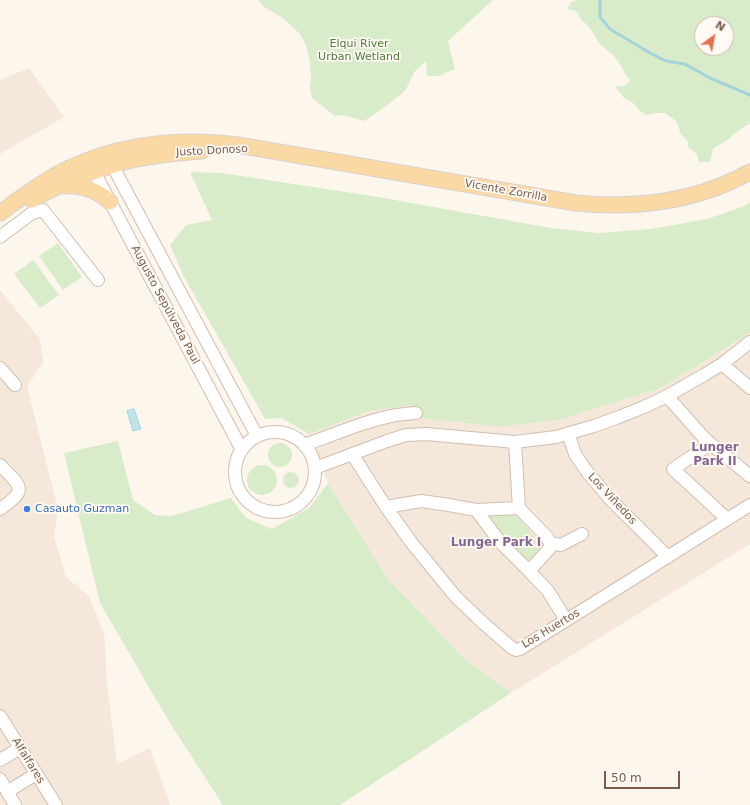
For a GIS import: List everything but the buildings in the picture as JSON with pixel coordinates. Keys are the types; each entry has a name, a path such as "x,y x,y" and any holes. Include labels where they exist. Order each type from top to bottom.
{"main road":[{"name":"Justo Donoso","path":"0,213 27,193 57,175 109,160 120,163 142,158 188,152 227,149 258,149"},
{"name":"Vicente Zorrilla","path":"258,149 595,205 633,205 671,200 708,191 750,172"},
{"name":"Justo Donoso","path":"0,221 38,197 57,188 91,166"},
{"path":"57,188 66,186 84,188 98,193 110,202"}],"street":[{"name":"Augusto Sepúlveda Paul","path":"109,160 257,436"},
{"name":"Augusto Sepúlveda Paul","path":"91,166 242,450"},
{"path":"0,237 32,213 43,210 98,280"},
{"path":"138,254 155,245"},
{"path":"315,468 387,440 406,435 426,434 515,442 556,437 594,426 644,407 686,386 722,364 750,342"},
{"path":"722,364 750,388"},
{"path":"0,368 15,384"},
{"path":"667,396 710,444 750,476"},
{"path":"304,445 388,416 411,413 406,435"},
{"path":"270,433 283,433 295,438 304,445 311,456 315,468 314,480 310,492 302,501 292,508 280,513 265,511 253,505 243,495 237,483 235,469 239,456 246,445 257,436 270,433"},
{"name":"Los Viñedos","path":"568,433 575,454 588,473 611,500 668,557"},
{"path":"515,442 519,508 547,537 550,543 550,548 529,571"},
{"path":"710,444 674,469 727,519"},
{"name":"Los Huertos","path":"352,454 386,507 411,542 455,596 482,622 516,650 520,649 750,505"},
{"path":"0,465 18,484 19,488 12,500 0,508"},
{"path":"386,507 421,502 476,510 519,508"},
{"path":"476,510 500,542 548,591 566,620"},
{"path":"550,543 561,545 582,534"},
{"name":"Alfalfares","path":"0,716 36,774 51,803"},
{"path":"0,760 20,748"},
{"path":"7,792 36,774"},
{"path":"0,779 15,805"}],"shaded area":[{"path":"29,68 64,117 0,154 0,80"},
{"path":"0,290 40,339 43,363 27,386 58,509 54,537 66,577 89,596 104,633 107,683 117,764 150,748 170,805 0,805"},
{"path":"750,333 750,544 511,693 466,660 388,579 328,483 308,434 369,411 415,405 419,418 501,427 558,420 659,389"}],"green space":[{"name":"Elqui River Urban Wetland","path":"258,0 493,0 448,41 455,69 439,76 427,76 426,61 415,71 405,91 365,121 342,115 335,116 312,98 310,87 310,61 306,45 300,34 283,18 264,7"},
{"path":"577,0 750,0 750,123 732,135 731,138 713,149 710,162 699,162 697,154 688,147 688,142 681,134 676,121 665,113 645,115 633,103 623,97 615,86 624,86 629,83 630,79 627,77 613,55 599,43 590,28 580,18 576,11 567,9 571,2"},
{"path":"190,172 222,173 378,197 551,228 598,233 651,229 707,219 742,207 750,202 750,333 659,389 558,420 501,427 418,418 415,405 369,411 308,434 281,418 265,419 184,277 170,245 186,225 212,220"},
{"path":"58,243 82,277 63,290 39,256"},
{"path":"33,260 59,295 40,308 14,274"},
{"path":"118,441 133,500 155,515 172,516 231,498 246,518 272,529 309,508 328,483 388,579 466,660 511,693 340,805 223,805 168,720 100,603 64,453"},
{"path":"280,443 285,444 291,450 291,460 285,466 280,467 275,466 269,460 268,455 269,450 275,444"},
{"path":"262,465 272,470 277,480 272,490 262,495 252,490 247,480 252,470"},
{"path":"288,472 294,472 299,477 297,486 294,488 288,488 283,483 283,477"},
{"path":"490,514 516,514 535,539 534,546 542,547 538,554 526,560 490,520"}],"water":[{"path":"134,409 141,429 133,431 127,411"}],"waterway":[{"path":"600,0 600,17 610,29 666,61 685,64 710,78 750,95"}],"place":[{"name":"Casauto Guzman","path":"27,509"}],"district":[{"name":"Lunger Park II","path":"715,455"},
{"name":"Lunger Park I","path":"496,543"}]}
